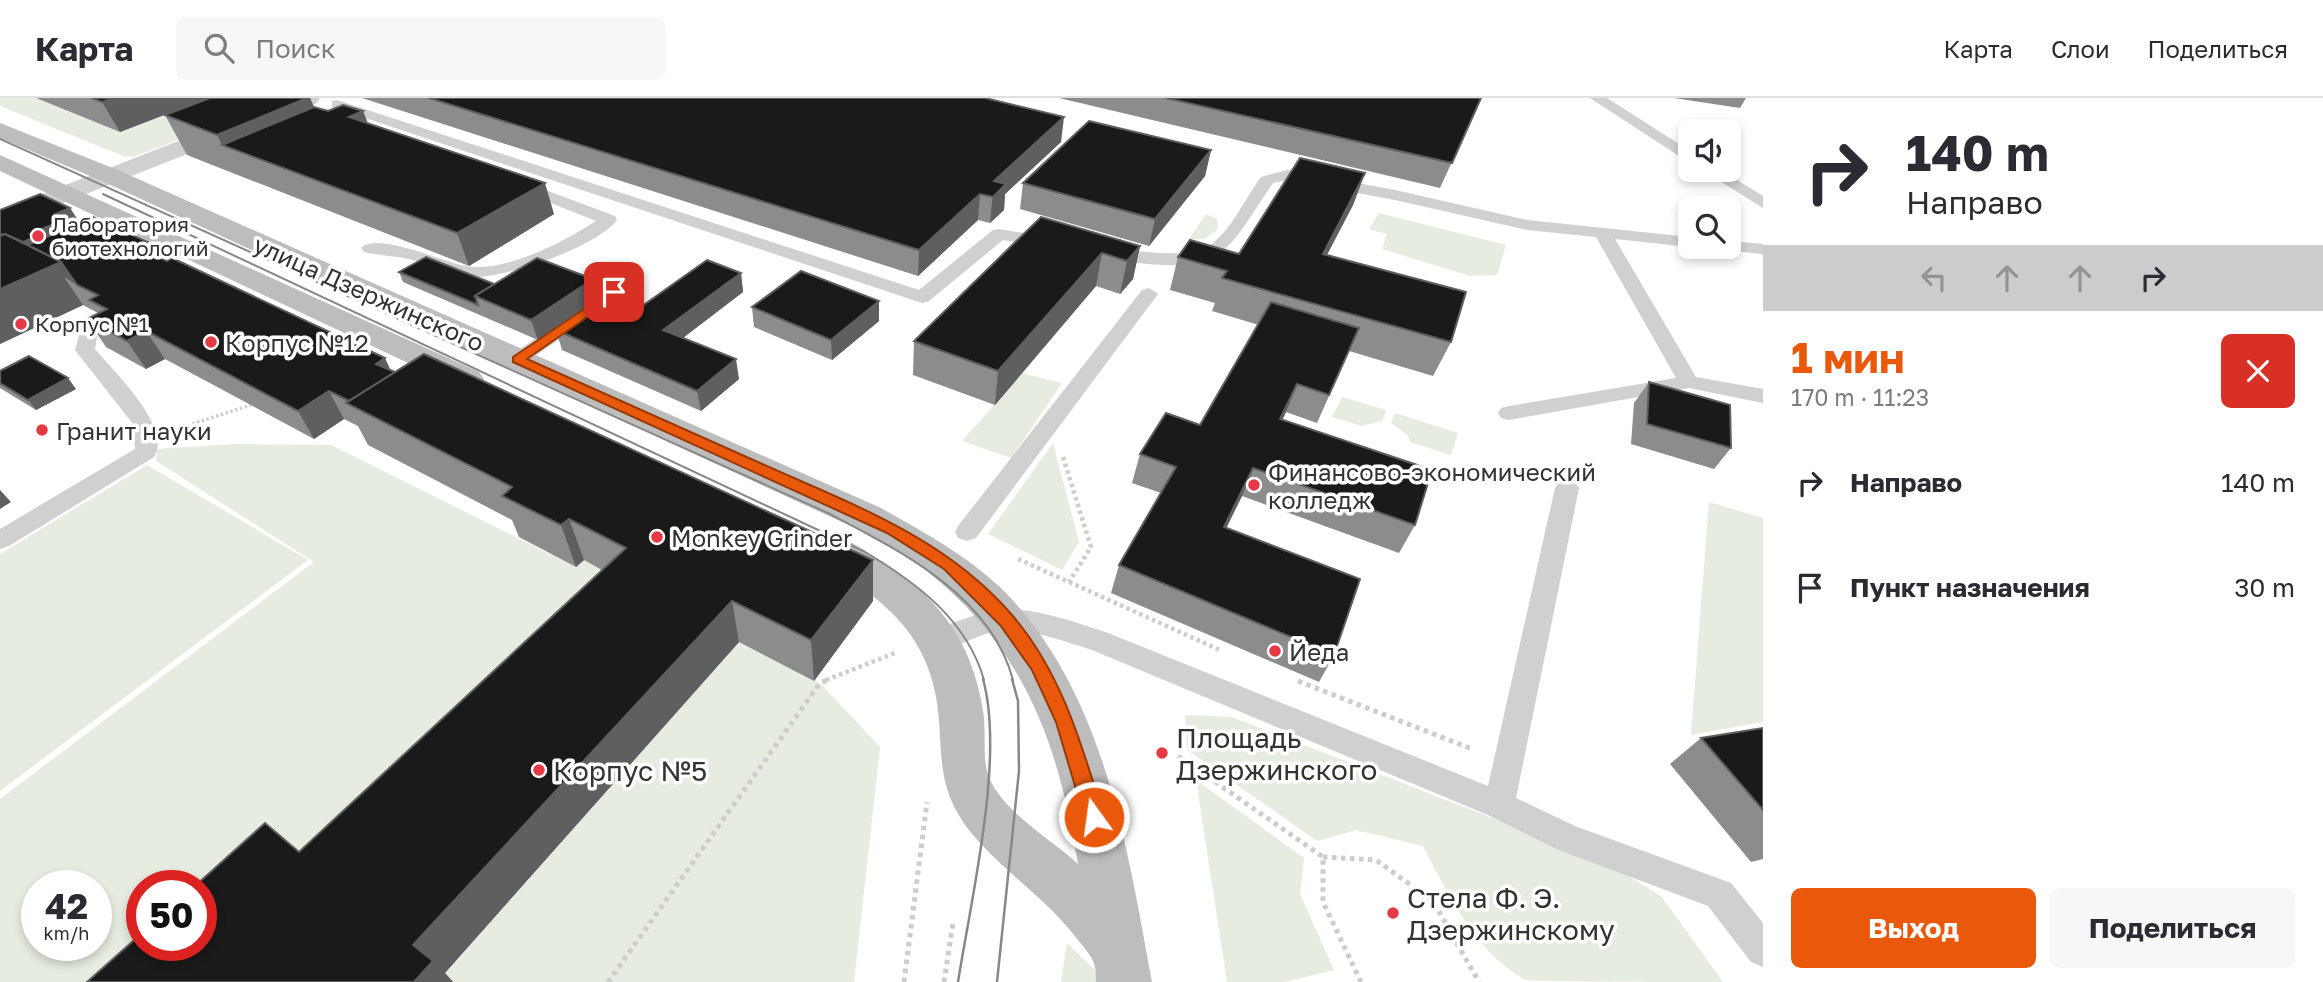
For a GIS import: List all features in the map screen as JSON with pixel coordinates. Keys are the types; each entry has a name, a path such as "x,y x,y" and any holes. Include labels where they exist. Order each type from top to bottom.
{"main road":[{"name":"улица Дзержинского","path":"0,130 111,176 517,359 914,541 950,565 1006,620 1038,666 1058,704 1089,793 1121,966"},
{"name":"улица Дзержинского","path":"0,162 70,192 499,393"},
{"name":"улица Дзержинского","path":"801,535 858,564 899,591 915,606 924,644 953,670 961,712 964,772 972,793 983,810 1014,841 1092,913 1121,966"}],"street":[{"path":"30,207 111,176 319,109"}],"lane":[{"path":"1597,98 1678,149"},
{"path":"319,109 922,296 999,234 1064,246"},
{"path":"1090,250 1143,260 1198,258 1219,247 1267,180 1287,175 1395,195 1527,225 1678,241"},
{"path":"370,247 420,256 450,268 475,272 527,262 588,235 609,220 497,177"},
{"path":"1729,182 1763,203"},
{"path":"1602,232 1689,383"},
{"path":"1741,247 1763,249"},
{"path":"517,359 614,292"},
{"path":"967,532 1149,294"},
{"path":"0,540 146,452 144,423 85,351 89,329 110,319"},
{"path":"1509,413 1689,383 1763,396"},
{"path":"1499,805 1567,488"},
{"path":"924,644 984,623 1006,620 1098,641 1499,805 1567,838 1719,894 1763,950"}],"path":[{"path":"146,452 192,424 251,405"},
{"path":"1052,421 1091,547 1069,582"},
{"path":"1018,559 1224,652"},
{"path":"608,982 820,683 924,644"},
{"path":"1287,677 1508,764"},
{"path":"1178,756 1323,857 1376,860 1433,901 1479,982"},
{"path":"904,982 929,791"},
{"path":"1323,857 1323,902 1362,982"},
{"path":"944,982 953,923"}],"shaded area":[{"path":"0,98 36,98 120,132 208,98 225,98 258,109 133,157 123,156 0,106"},
{"path":"1379,213 1506,245 1497,275 1470,276 1382,249 1387,234 1369,229"},
{"path":"1206,214 1217,219 1218,229 1204,239 1189,239"},
{"path":"1022,373 1062,383 1011,458 962,441"},
{"path":"1342,397 1386,410 1382,421 1362,426 1332,417"},
{"path":"1395,413 1458,433 1451,455 1410,442 1408,435 1391,423"},
{"path":"1053,443 1079,542 1062,570 988,534"},
{"path":"236,444 331,445 576,567 584,560 638,589 217,943 217,870 126,870 126,961 195,961 170,982 0,982 0,799 314,562 156,461 157,449"},
{"path":"147,465 308,560 0,791 0,554"},
{"path":"1709,502 1763,518 1763,722 1691,735"},
{"path":"739,642 820,683 880,747 854,982 451,982 443,976"},
{"path":"1185,715 1232,717 1606,862 1661,896 1723,982 1525,980 1507,968 1477,938 1453,902 1423,846 1356,830 1317,841 1187,750"},
{"path":"1196,780 1304,858 1300,894 1334,970 1285,982 1227,982"},
{"path":"1067,943 1100,975 1101,982 1061,982"}],"building":[{"path":"92,98 113,98 102,102"},
{"path":"210,98 307,98 217,135 165,115"},
{"path":"429,98 985,98 1064,117 994,181 1006,184 993,197 980,194 919,250"},
{"path":"1166,98 1481,98 1452,163"},
{"path":"343,105 363,111 349,117 545,183 457,233 222,145 314,107 328,111"},
{"path":"1089,121 1211,150 1155,219 1023,183"},
{"path":"1300,158 1365,173 1323,254 1466,292 1451,342 1222,278 1227,271 1178,257 1190,240 1239,254"},
{"path":"40,194 70,208 55,214 66,219 30,234 35,237 23,242 5,234 0,235 0,210"},
{"name":"Корпус №12","path":"93,217 148,242 138,247 167,261 172,258 385,358 376,364 395,372 349,401 329,391 298,411 146,331 127,341 87,319 107,309 89,300 98,295 77,285 61,262 28,245"},
{"path":"1041,217 1140,246 1127,261 1102,253 998,371 914,341"},
{"path":"5,234 61,262 0,289 0,236"},
{"path":"426,257 494,284 475,296 478,305 399,272"},
{"path":"537,258 593,279 531,320 475,296"},
{"path":"707,260 741,273 663,330 736,359 697,391 556,330 597,303 628,316"},
{"path":"801,271 879,301 831,340 752,307"},
{"path":"1271,302 1359,328 1329,395 1297,384 1280,419 1432,470 1415,525 1253,468 1224,527 1360,579 1334,655 1119,565 1176,467 1140,454 1166,413 1200,425"},
{"name":"Корпус №5","path":"424,354 873,560 811,640 732,601 413,945 433,961 414,982 87,982 126,947 126,961 217,961 217,870 213,870 265,823 299,852 626,548 569,519 561,525 502,496 512,487 346,403"},
{"path":"29,356 68,378 28,400 0,383 0,371"},
{"path":"1649,382 1730,405 1731,448 1647,424"},
{"path":"1763,728 1763,810 1701,738"}],"tram line":[{"path":"0,139 857,528 940,579 964,600 985,624 1002,650 1013,680"},
{"path":"103,194 865,552 921,590 953,621 966,639 984,680"},
{"path":"958,982 984,829 988,788 989,711 983,679"},
{"path":"997,982 1019,771 1018,701 1012,679"}],"place":[{"name":"Лаборатория биотехнологий","path":"38,236"},
{"name":"Корпус №1","path":"21,324"},
{"name":"Корпус №12","path":"211,342"},
{"name":"Гранит науки","path":"42,430"},
{"name":"Финансово-экономический колледж","path":"1254,485"},
{"name":"Monkey Grinder","path":"657,537"},
{"name":"Йеда","path":"1275,651"},
{"name":"Площадь Дзержинского","path":"1162,753"},
{"name":"Корпус №5","path":"539,770"},
{"name":"Стела Ф. Э. Дзержинскому","path":"1393,913"}],"route":[{"path":"614,292 517,359 892,529 950,565 1006,620 1038,666 1066,722 1094,817"}]}
